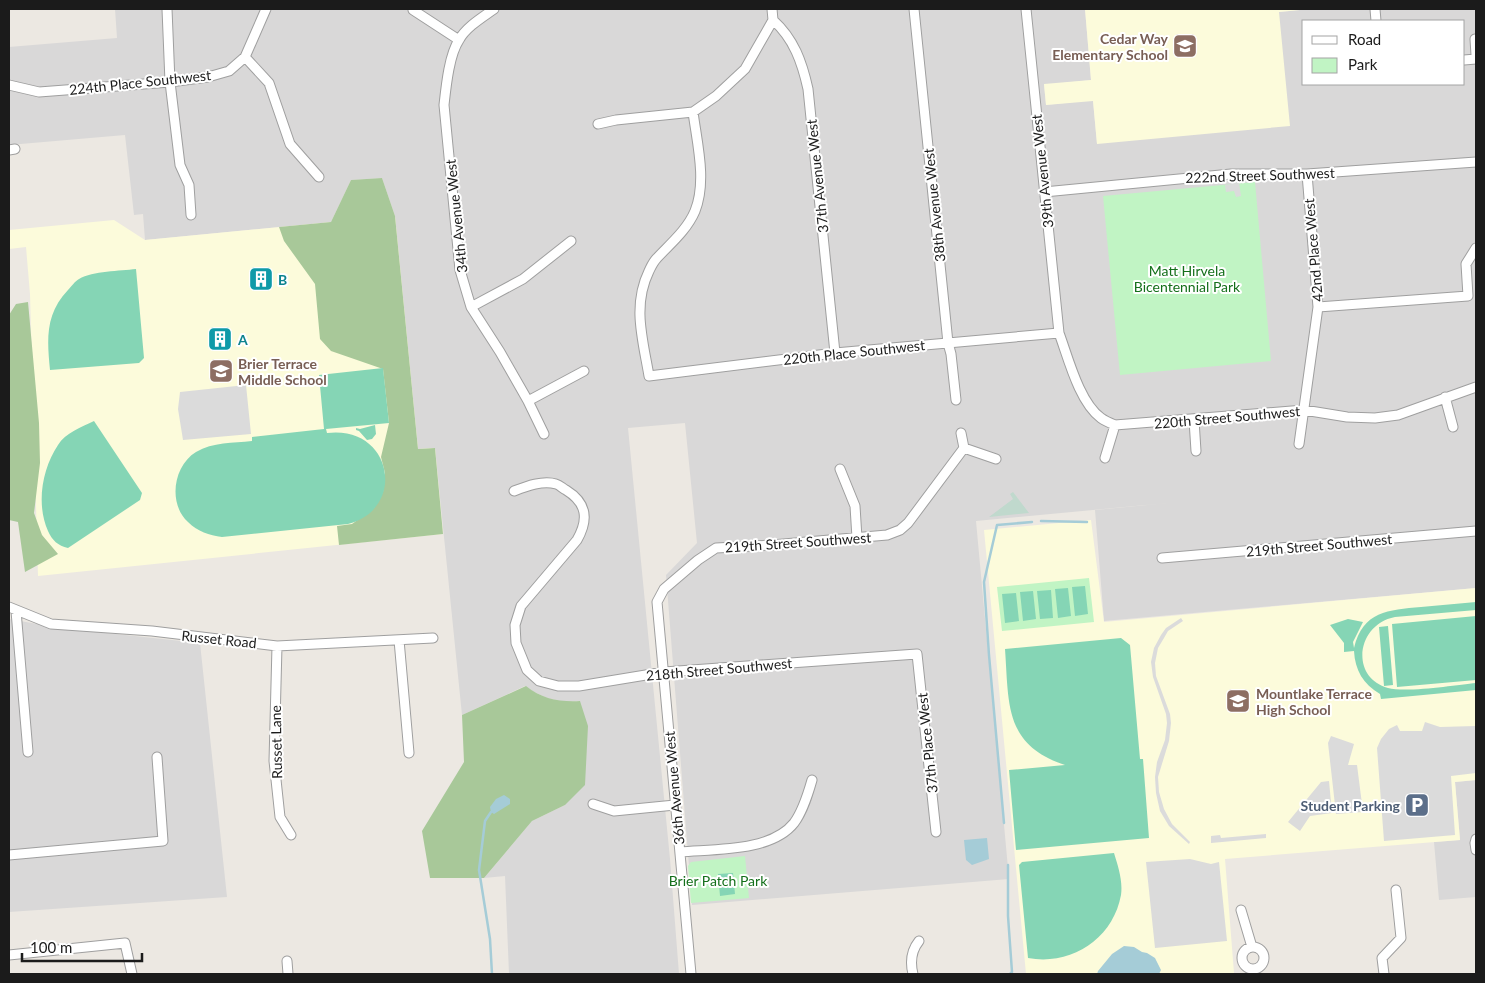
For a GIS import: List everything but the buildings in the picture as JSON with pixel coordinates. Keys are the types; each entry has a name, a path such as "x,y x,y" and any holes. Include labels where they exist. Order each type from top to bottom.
{"street":[{"path":"167,9 170,82 180,165 190,185 191,215"},
{"path":"266,9 245,57 269,83 290,144 319,177"},
{"path":"413,10 459,40 475,23 494,9"},
{"path":"598,124 616,120 693,112 716,96 745,69 773,20 772,9"},
{"name":"38th Avenue West","path":"914,9 948,343 956,400"},
{"name":"39th Avenue West","path":"1026,9 1059,333"},
{"name":"37th Avenue West","path":"773,20 785,31 792,43 803,68 808,89 835,354"},
{"path":"1475,39 1476,55"},
{"name":"34th Avenue West","path":"459,40 446,79 444,106 460,270 471,307 500,352 528,401 544,434"},
{"name":"224th Place Southwest","path":"9,85 39,92 170,82 208,77 229,70 245,57"},
{"name":"220th Place Southwest","path":"693,112 700,172 699,193 695,211 675,241 655,260 643,284 639,310 649,376 835,354 1059,333"},
{"name":"222nd Street Southwest","path":"1044,192 1231,174 1307,174 1476,162"},
{"name":"42nd Place West","path":"1299,444 1318,307 1307,174"},
{"path":"471,307 523,279 571,241"},
{"path":"1318,307 1468,296 1466,264 1476,248"},
{"path":"1059,333 1076,379 1088,404 1100,418 1115,426 1105,458"},
{"path":"528,401 584,371"},
{"name":"220th Street Southwest","path":"1115,426 1304,410 1347,417 1375,418 1398,415 1476,387"},
{"path":"1445,397 1453,427"},
{"path":"1194,420 1196,451"},
{"path":"961,433 964,448 996,458"},
{"name":"219th Street Southwest","path":"657,602 664,589 698,560 716,548 858,538 887,535 900,530 908,523 964,448"},
{"path":"840,469 855,506 858,538"},
{"name":"218th Street Southwest","path":"514,491 533,484 556,484 577,497 584,514 584,528 577,540 522,606 515,625 516,643 527,670 539,681 558,686 578,686 664,672 917,654"},
{"name":"219th Street Southwest","path":"1162,558 1476,531"},
{"name":"36th Avenue West","path":"657,602 691,974"},
{"path":"12,609 28,752"},
{"name":"Russet Road","path":"12,609 51,624 156,632 277,646 433,638"},
{"path":"399,640 408,753"},
{"name":"Russet Lane","path":"277,646 274,761 280,817 292,835"},
{"name":"37th Place West","path":"917,654 936,832"},
{"path":"9,855 162,841 157,757"},
{"path":"680,852 755,845 776,837 794,823 806,799 812,780"},
{"path":"593,804 614,811 675,805"},
{"path":"1476,839 1476,850"},
{"path":"1384,974 1382,958 1400,938 1396,890"},
{"path":"1241,910 1252,947"},
{"path":"913,974 911,966 912,954 914,947 919,941"},
{"path":"9,955 125,943 132,974"},
{"path":"1252,947 1260,949 1264,959 1259,968 1248,972 1242,958 1244,952 1252,947"},
{"path":"287,961 288,974"}],"shaded area":[{"path":"115,9 1085,9 1091,80 1044,85 1046,105 1093,100 1097,144 1279,12 1310,9 1476,9 1476,588 1104,621 1095,510 1178,502 976,521 1009,879 692,905 666,575 697,543 685,423 628,428 670,859 679,974 509,974 505,876 484,878 532,821 565,805 580,701 562,702 547,698 525,686 462,715 435,448 418,449 395,216 382,178 351,180 331,222 145,240 143,214 134,215 125,135 9,145 9,47 117,38"},
{"name":"Cedar Way Elementary School","path":"1085,9 1310,9 1279,12 1290,126 1097,144 1093,101 1046,105 1044,84 1091,80"},
{"path":"1239,183 1241,196 1236,197 1234,191 1226,192 1225,185"},
{"name":"Brier Terrace Middle School","path":"395,216 418,449 435,448 443,534 38,576 30,294 26,247 9,249 9,230 114,220 145,240"},
{"path":"246,385 251,434 183,440 178,409 180,392"},
{"path":"1013,492 1029,513 989,517 1013,499 1010,494"},
{"name":"Mountlake Terrace High School","path":"1091,520 1104,622 1476,588 1476,780 1455,782 1460,840 1225,859 1234,973 1026,974 984,530"},
{"path":"1181,618 1183,621 1168,631 1158,648 1155,663 1156,676 1170,714 1171,723 1169,741 1158,777 1159,792 1164,809 1172,824 1190,842 1189,844 1169,826 1160,811 1155,777 1157,762 1165,740 1167,723 1166,714 1153,677 1151,662 1154,648 1161,635 1166,628"},
{"path":"9,619 60,628 200,643 227,897 9,912"},
{"name":"Student Parking","path":"1425,722 1440,727 1476,726 1476,773 1451,776 1455,835 1384,841 1377,748 1389,729 1397,725 1400,731 1422,731"},
{"path":"1331,736 1354,744 1348,765 1357,765 1363,812 1336,814 1328,743"},
{"path":"1476,780 1476,897 1439,900 1434,842 1460,840 1455,782"},
{"path":"1329,781 1332,813 1310,816 1300,831 1288,822 1321,782"},
{"path":"1266,834 1266,838 1211,843 1211,836 1220,835 1221,838"},
{"path":"1190,859 1211,864 1219,862 1227,941 1155,948 1146,862"}],"green space":[{"path":"382,178 395,216 418,449 435,448 443,534 339,545 337,526 352,524 374,508 383,492 385,473 381,457 389,423 383,369 331,351 320,339 315,284 284,241 279,227 331,222 351,180"},
{"name":"Matt Hirvela Bicentennial Park","path":"1255,182 1271,361 1120,375 1103,196"},
{"path":"136,269 144,358 139,363 50,370 48,338 51,318 55,308 68,290 85,276"},
{"path":"28,302 39,423 40,463 34,513 42,535 58,554 25,572 18,522 9,520 9,315 16,304"},
{"path":"383,368 389,423 326,429 327,433 349,434 366,442 378,454 384,470 385,487 379,502 367,515 348,524 222,537 200,531 188,522 178,505 176,486 182,466 188,458 203,449 216,445 252,441 252,437 324,429 319,375"},
{"path":"94,421 142,493 140,500 68,548 61,546 53,540 48,531 42,510 42,487 52,454 61,441 74,431"},
{"path":"375,425 376,434 372,439 367,440 356,430 356,428 360,429"},
{"path":"1089,578 1094,622 1002,631 997,587"},
{"path":"1085,586 1088,614 1075,616 1072,587"},
{"path":"1068,588 1071,616 1058,618 1055,589"},
{"path":"1051,590 1053,618 1040,619 1037,591"},
{"path":"1033,591 1036,619 1023,621 1020,592"},
{"path":"1016,593 1019,621 1005,623 1002,594"},
{"path":"1476,602 1476,610 1395,617 1382,622 1372,630 1366,640 1363,651 1363,663 1367,673 1376,682 1388,688 1407,690 1476,683 1476,690 1381,699 1380,694 1369,686 1361,676 1356,664 1354,651 1344,652 1344,643 1330,625 1348,619 1363,622 1353,642 1354,648 1364,626 1378,615 1398,609"},
{"path":"1476,616 1476,680 1397,687 1392,624"},
{"path":"1388,626 1393,685 1384,686 1379,627"},
{"path":"1121,638 1130,645 1140,759 1143,759 1149,838 1016,850 1009,770 1065,765 1045,757 1030,746 1020,734 1014,720 1007,688 1005,649"},
{"path":"526,686 538,694 551,699 580,701 588,726 585,785 565,805 532,821 484,878 430,878 422,831 464,762 462,715"},
{"path":"1114,853 1120,874 1121,895 1109,925 1088,946 1074,953 1060,958 1028,958 1019,865 1022,862"},
{"name":"Brier Patch Park","path":"745,856 749,898 691,903 688,866 691,862"},
{"path":"733,873 735,894 720,896 718,874"}],"water":[{"path":"504,795 510,799 510,804 494,814 491,812 490,807 496,799"},
{"path":"987,838 989,859 972,865 966,860 964,840"},
{"path":"1124,946 1134,947 1155,958 1161,970 1159,974 1097,974 1112,954"}],"waterway":[{"path":"1041,521 1087,522"},
{"path":"1004,823 984,582 997,525 1032,522"},
{"path":"491,812 485,821 479,870 490,939 492,974"},
{"path":"1008,865 1008,916 1012,972 1010,974"}],"place":[{"name":"Cedar Way Elementary School","path":"1185,46"},
{"name":"B","path":"261,279"},
{"name":"A","path":"220,339"},
{"name":"Brier Terrace Middle School","path":"221,371"},
{"name":"Mountlake Terrace High School","path":"1238,701"},
{"name":"Student Parking","path":"1417,805"}]}
